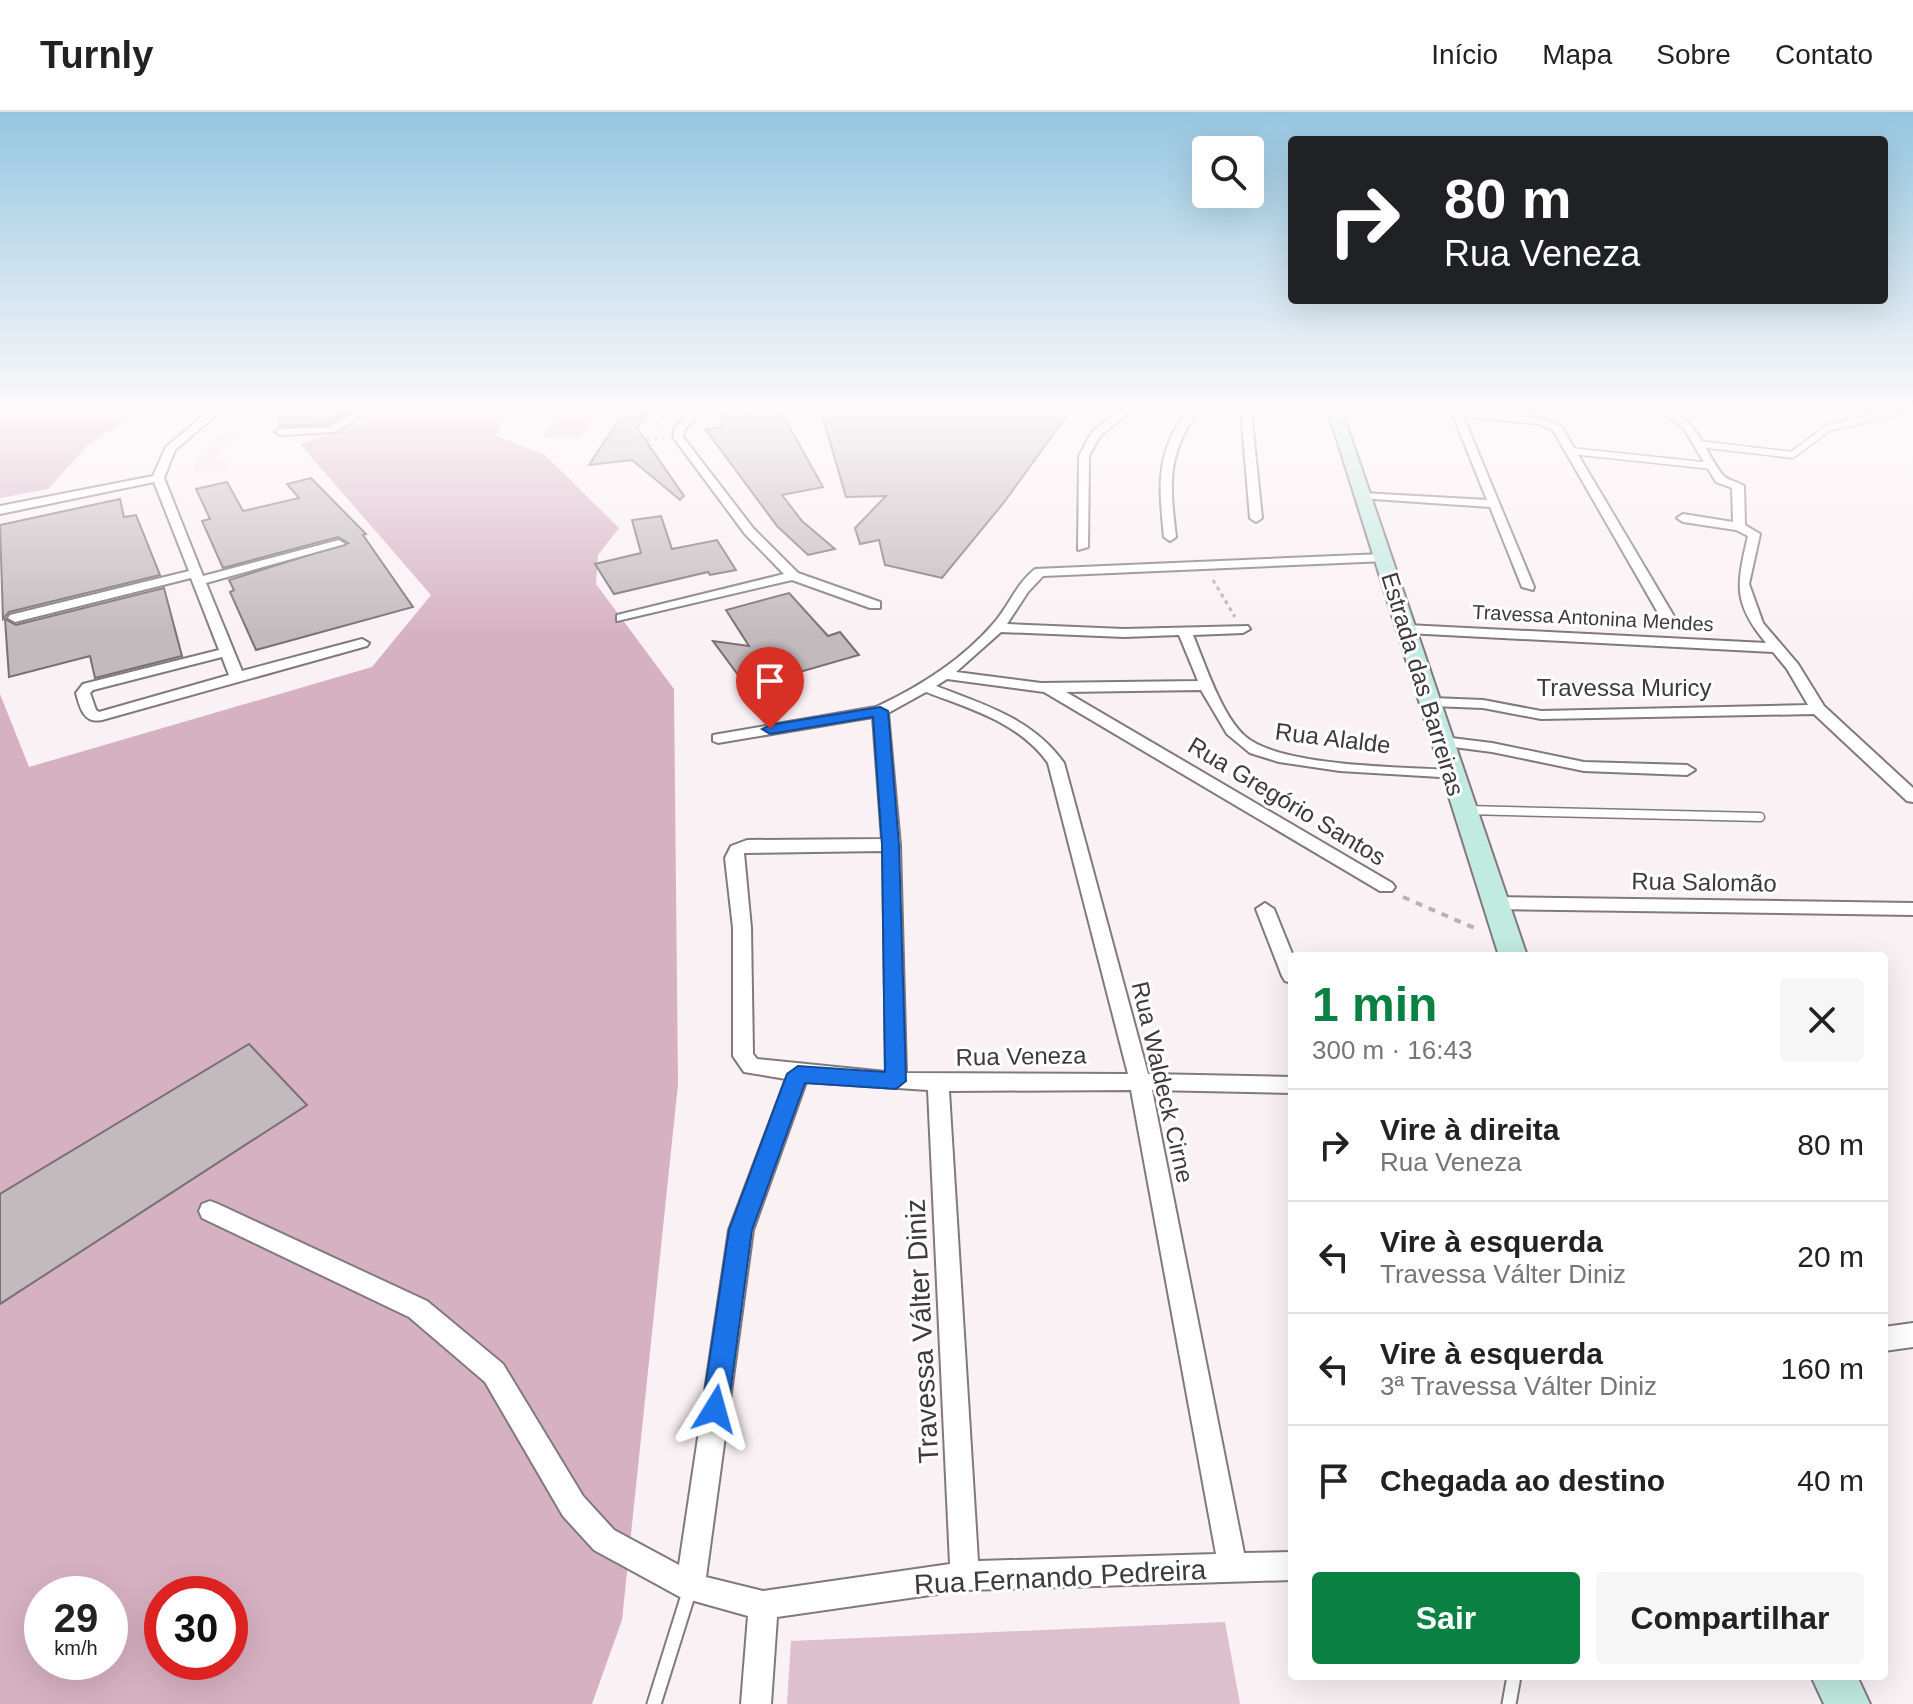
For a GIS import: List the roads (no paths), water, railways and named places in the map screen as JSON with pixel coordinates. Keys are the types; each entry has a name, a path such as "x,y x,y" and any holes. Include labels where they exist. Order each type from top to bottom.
{"main road":[{"name":"Estrada das Barreiras","path":"1359,485 1432,702 1451,775 1510,948"},
{"path":"1835,1680 1848,1704"}],"street":[{"path":"0,510 122,485"},
{"path":"161,485 195,578 237,677"},
{"path":"714,485 749,531 793,576 875,605"},
{"path":"1082,547 1083,485"},
{"path":"1165,485 1170,537"},
{"path":"1253,485 1256,518"},
{"path":"1486,485 1528,587"},
{"path":"1591,485 1668,618"},
{"path":"1736,485 1739,527"},
{"path":"1363,496 1494,504"},
{"path":"1683,518 1752,531 1755,538 1743,584 1757,624 1818,709 1913,797"},
{"path":"15,618 339,544"},
{"path":"718,738 880,711 934,680 998,628 1028,581 1040,572 1051,569 1383,558"},
{"path":"622,618 793,576"},
{"path":"998,628 1185,632 1243,629"},
{"name":"Travessa Antonina Mendes","path":"1407,629 1777,648"},
{"name":"Rua Alalde","path":"1185,632 1208,685 1237,738 1267,756 1451,775"},
{"path":"226,652 88,687 83,693 89,712 97,717 362,643"},
{"path":"934,680 1048,688 1208,685"},
{"name":"Rua Waldeck Cirne","path":"934,680 1031,734 1048,748 1056,763 1140,1081 1233,1568"},
{"name":"Rua Gregório Santos","path":"1048,688 1386,887"},
{"name":"Travessa Muricy","path":"1432,702 1483,704 1541,715 1818,709"},
{"path":"880,711 891,845 896,1081"},
{"path":"1443,742 1494,745 1582,766 1687,770"},
{"name":"Rua Veneza","path":"891,845 747,846 737,850 734,858 742,928 743,1056 751,1066 798,1074 938,1083 1140,1081 1288,1085"},
{"name":"Rua Salomão","path":"1494,903 1913,909"},
{"path":"1265,909 1288,966"},
{"path":"690,1587 741,1230 798,1074"},
{"name":"Travessa Válter Diniz","path":"938,1083 965,1576"},
{"name":"Rua Fernando Pedreira","path":"210,1211 418,1309 494,1373 573,1506 604,1540 690,1587 763,1605 965,1576 1288,1566"},
{"path":"1888,1338 1913,1335"},
{"path":"756,1704 763,1605"}],"lane":[{"path":"1463,810 1760,817"},
{"path":"654,1704 690,1587"},
{"path":"1509,1704 1513,1680"}]}
